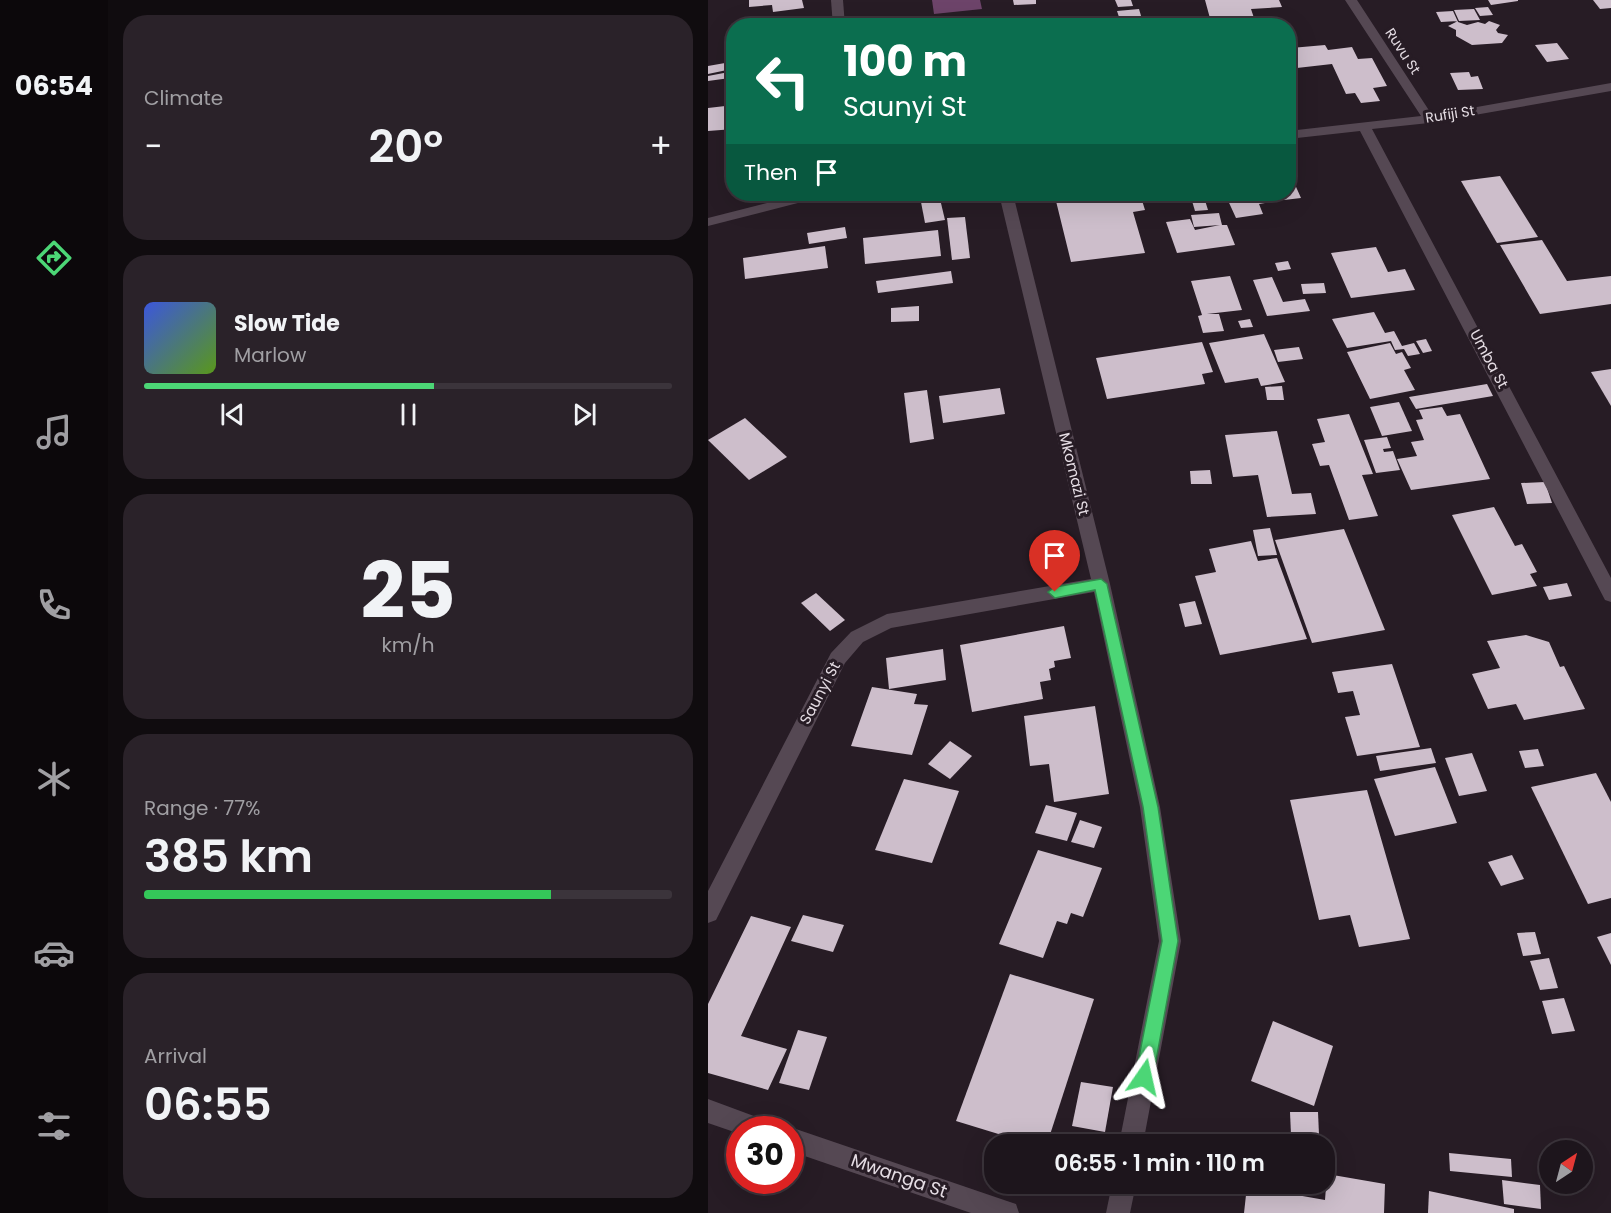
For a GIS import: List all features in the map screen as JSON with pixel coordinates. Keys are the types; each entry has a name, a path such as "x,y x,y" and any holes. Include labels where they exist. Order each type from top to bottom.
{"street":[{"path":"837,0 838,18"},
{"name":"Ruvu St","path":"1351,0 1429,118"},
{"name":"Rufiji St","path":"1296,134 1429,118 1611,87"},
{"name":"Umba St","path":"1363,125 1611,595"},
{"path":"708,222 789,201"},
{"name":"Mkomazi St","path":"1008,201 1101,584 1150,807 1170,941 1133,1134"},
{"name":"Saunyi St","path":"708,913 838,658 857,637 887,621 1101,584"},
{"path":"708,1111 726,1117"},
{"name":"Mwanga St","path":"804,1144 1008,1213"},
{"path":"1118,1213 1122,1194"}],"shaded area":[{"path":"932,0 980,0 982,9 934,14"}],"building":[{"path":"749,0 802,0 804,8 773,12 772,5 749,7"},
{"path":"1013,0 1036,0 1036,4 1014,5"},
{"path":"1115,0 1131,0 1133,6 1118,7"},
{"path":"1205,0 1279,0 1282,7 1251,9 1254,18 1210,18"},
{"path":"1488,0 1518,0 1518,1 1491,5"},
{"path":"1593,0 1611,0 1611,8 1600,9"},
{"path":"1488,7 1493,15 1480,16 1475,8"},
{"path":"1139,9 1142,18 1119,18 1117,11"},
{"path":"1474,9 1480,20 1459,21 1454,10"},
{"path":"1453,11 1458,21 1441,22 1436,12"},
{"path":"1458,21 1467,25 1478,22 1485,24 1489,21 1500,25 1496,30 1498,33 1508,35 1502,43 1472,45 1456,36 1456,30 1448,26"},
{"path":"1557,43 1569,59 1547,62 1535,45"},
{"path":"1325,45 1328,50 1352,47 1358,59 1372,58 1387,86 1373,88 1380,101 1361,103 1355,93 1346,94 1332,64 1296,68 1296,48"},
{"path":"725,63 726,70 708,74 708,66"},
{"path":"1469,72 1471,77 1478,76 1483,89 1458,90 1450,73"},
{"path":"726,73 726,79 708,81 708,76"},
{"path":"726,106 726,130 708,131 708,108"},
{"path":"1500,176 1538,237 1497,243 1461,181"},
{"path":"1296,187 1301,198 1296,199"},
{"path":"940,201 945,220 925,223 921,202"},
{"path":"1056,201 1142,201 1145,210 1133,212 1145,253 1071,262"},
{"path":"1192,201 1205,201 1208,210 1195,211"},
{"path":"1228,201 1264,201 1265,203 1259,204 1263,214 1236,218"},
{"path":"1219,213 1222,225 1227,225 1235,245 1177,253 1166,222 1190,219 1195,230 1220,225 1194,227 1191,215"},
{"path":"965,217 970,258 952,260 947,218"},
{"path":"845,227 847,238 809,244 807,233"},
{"path":"938,230 941,256 865,264 863,238"},
{"path":"1542,240 1567,281 1611,276 1611,304 1540,314 1500,245"},
{"path":"825,246 828,268 745,279 743,258"},
{"path":"1376,247 1388,272 1405,269 1415,290 1351,298 1331,253"},
{"path":"1288,261 1291,269 1278,271 1275,263"},
{"path":"951,271 953,283 878,293 876,281"},
{"path":"1230,276 1242,310 1207,314 1219,314 1224,331 1203,333 1198,316 1202,315 1191,281"},
{"path":"1272,277 1283,302 1305,299 1310,311 1267,316 1253,280"},
{"path":"1324,283 1326,293 1303,294 1301,284"},
{"path":"919,306 919,321 891,322 891,308"},
{"path":"1374,312 1385,333 1394,331 1402,346 1414,343 1420,354 1408,356 1404,349 1395,350 1391,341 1347,348 1332,319"},
{"path":"1250,319 1253,327 1241,328 1238,321"},
{"path":"1264,334 1285,382 1261,386 1258,378 1225,383 1209,343"},
{"path":"1426,339 1432,351 1423,353 1416,341"},
{"path":"1202,342 1213,372 1202,374 1205,384 1107,399 1096,358"},
{"path":"1390,343 1396,354 1402,352 1411,368 1404,370 1415,390 1370,399 1347,352"},
{"path":"1299,347 1303,359 1278,362 1274,350"},
{"path":"1611,369 1611,406 1591,372"},
{"path":"1487,384 1493,396 1416,409 1409,397"},
{"path":"1282,386 1284,400 1267,400 1265,387"},
{"path":"1000,388 1005,414 943,423 939,396"},
{"path":"927,390 934,439 910,443 904,393"},
{"path":"1399,402 1412,431 1382,436 1370,407"},
{"path":"1442,407 1447,416 1460,414 1490,479 1411,490 1397,459 1417,456 1411,442 1424,440 1416,420 1423,419 1419,410"},
{"path":"1349,414 1373,474 1362,475 1378,516 1349,520 1329,465 1320,466 1312,444 1325,442 1317,419"},
{"path":"745,418 787,457 749,480 708,440"},
{"path":"1277,431 1292,494 1311,493 1316,514 1267,517 1258,475 1233,477 1225,435"},
{"path":"1387,437 1391,448 1383,449 1384,452 1393,451 1400,470 1376,473 1364,440"},
{"path":"1210,470 1212,484 1191,484 1190,471"},
{"path":"1545,482 1552,503 1527,504 1521,483"},
{"path":"1494,507 1515,546 1522,544 1537,572 1530,574 1537,586 1492,595 1452,515"},
{"path":"1270,528 1277,555 1258,556 1253,530"},
{"path":"1344,529 1385,630 1312,643 1275,540"},
{"path":"1251,541 1258,561 1277,558 1307,639 1220,655 1195,576 1216,572 1209,549"},
{"path":"1567,583 1572,596 1549,600 1543,587"},
{"path":"816,593 845,620 830,631 801,603"},
{"path":"1195,601 1202,624 1185,627 1179,604"},
{"path":"1064,626 1071,658 1054,661 1055,667 1049,669 1051,680 1040,682 1043,699 972,712 960,645"},
{"path":"1526,635 1549,642 1560,667 1564,666 1585,709 1524,720 1516,704 1488,709 1472,674 1500,668 1487,641"},
{"path":"943,649 946,680 889,689 886,658"},
{"path":"1392,664 1420,747 1357,756 1345,717 1360,715 1353,691 1338,693 1332,672"},
{"path":"872,687 917,694 914,704 928,705 912,755 851,746"},
{"path":"1095,706 1109,794 1054,802 1049,764 1030,766 1024,716"},
{"path":"950,741 972,756 950,779 928,764"},
{"path":"1431,748 1436,763 1380,771 1376,756"},
{"path":"1538,749 1544,766 1525,768 1519,751"},
{"path":"1472,753 1487,791 1459,796 1445,758"},
{"path":"1435,767 1457,823 1395,836 1374,779"},
{"path":"1596,773 1611,802 1611,898 1588,904 1531,787"},
{"path":"904,779 959,791 932,863 875,850"},
{"path":"1367,790 1410,939 1359,947 1350,915 1319,920 1290,800"},
{"path":"1046,805 1077,813 1067,841 1035,833"},
{"path":"1080,820 1102,827 1094,848 1071,842"},
{"path":"1038,850 1102,868 1083,917 1071,913 1067,924 1057,921 1043,958 999,944"},
{"path":"1512,855 1524,879 1501,886 1488,862"},
{"path":"803,915 844,925 833,952 791,941"},
{"path":"751,916 791,927 741,1036 787,1049 768,1090 708,1073 708,1004"},
{"path":"1535,932 1541,954 1523,956 1517,933"},
{"path":"1611,933 1611,965 1597,937"},
{"path":"1549,958 1558,988 1540,990 1530,961"},
{"path":"1010,974 1094,999 1050,1134 998,1134 956,1121"},
{"path":"1564,998 1575,1031 1552,1034 1542,1001"},
{"path":"1273,1021 1333,1046 1314,1106 1251,1081"},
{"path":"798,1030 827,1037 809,1090 779,1083"},
{"path":"1081,1082 1113,1087 1105,1132 1072,1126"},
{"path":"1290,1112 1318,1112 1319,1134 1291,1134"},
{"path":"1449,1153 1511,1159 1512,1177 1450,1171"},
{"path":"1335,1175 1385,1184 1384,1213 1244,1213 1246,1194 1292,1194 1325,1200 1325,1194 1335,1194"},
{"path":"1502,1180 1539,1185 1541,1209 1504,1204"},
{"path":"1429,1191 1514,1209 1514,1213 1428,1213"}],"route":[{"path":"1055,592 1101,584 1150,807 1170,941 1144,1077"}]}
